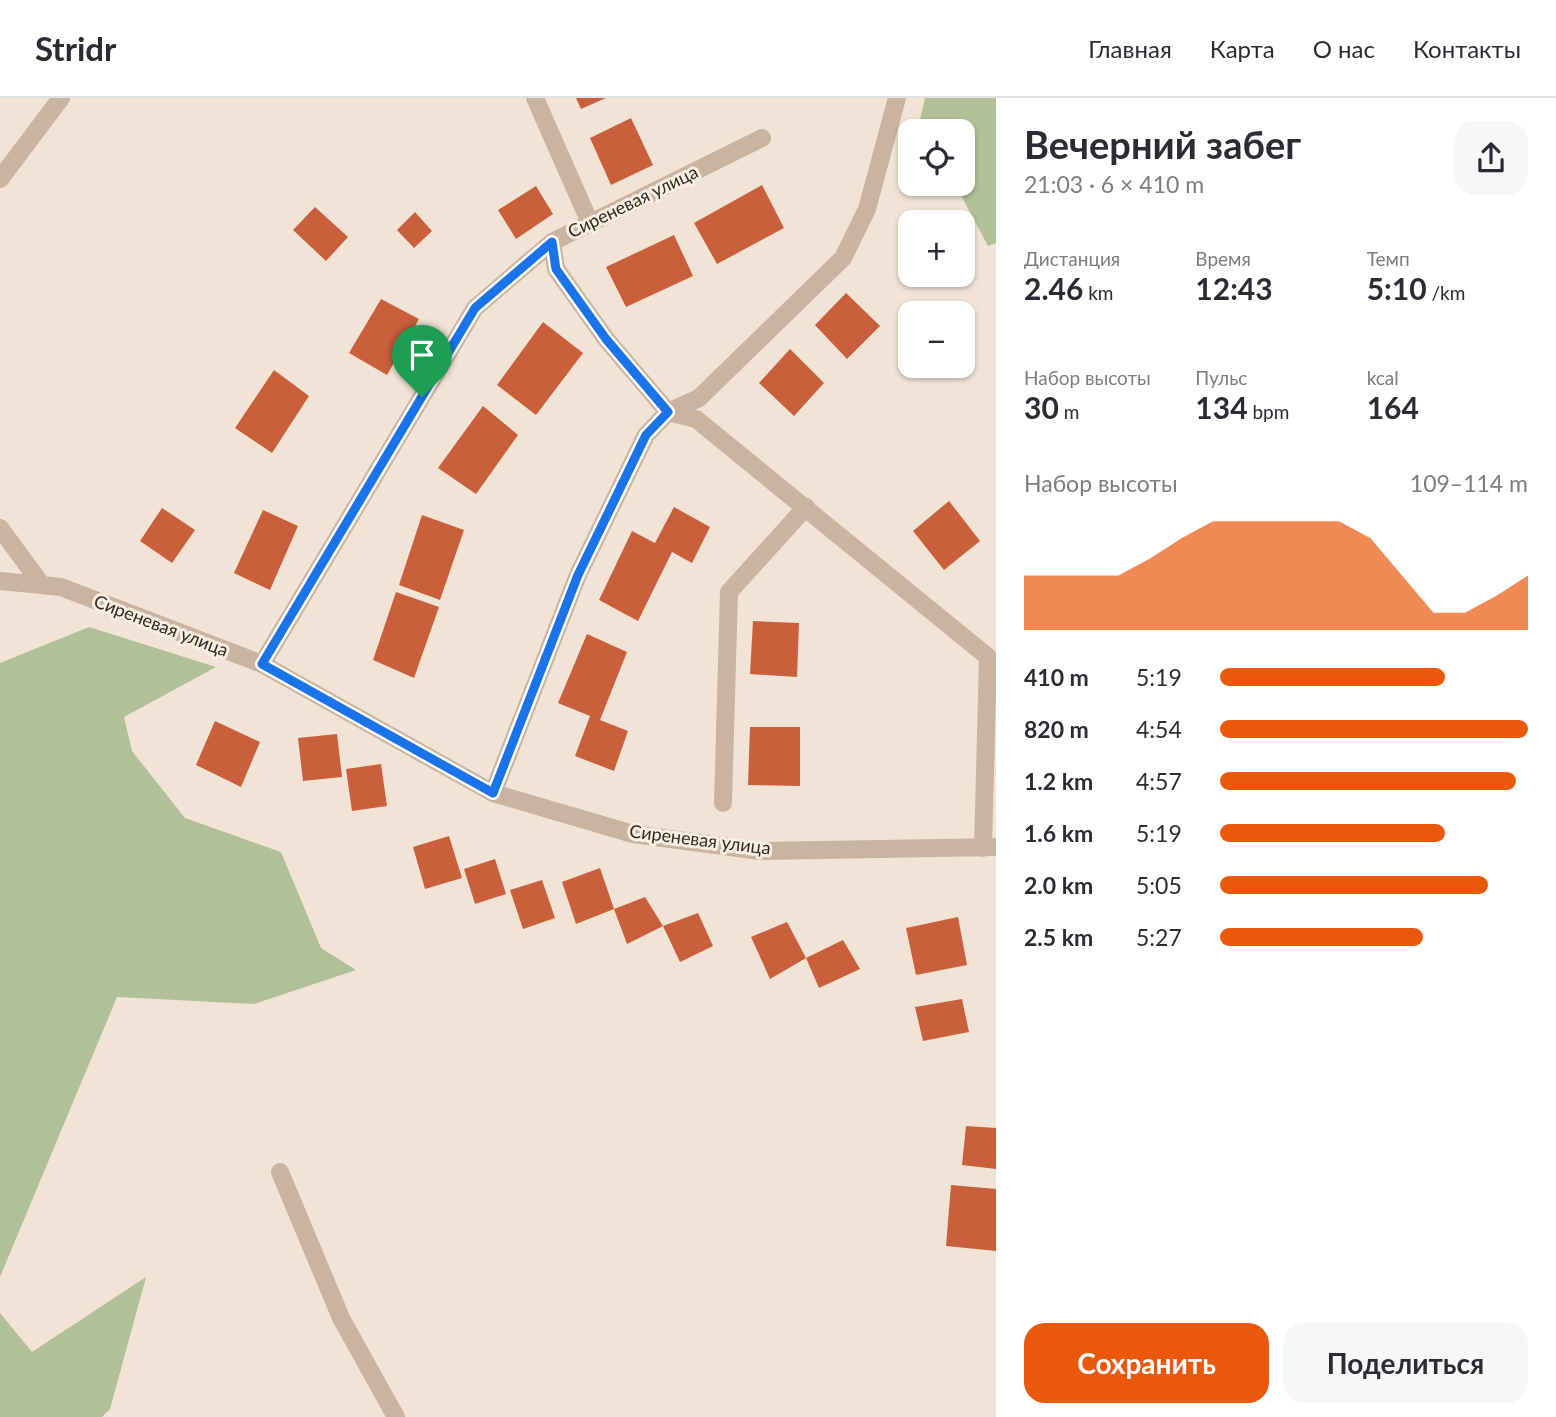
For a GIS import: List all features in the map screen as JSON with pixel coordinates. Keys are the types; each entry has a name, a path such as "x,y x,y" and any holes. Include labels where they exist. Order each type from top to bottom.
{"street":[{"path":"0,179 61,98"},
{"path":"535,98 590,223"},
{"path":"493,793 578,575 646,435 668,412 699,398 843,258 867,209 897,98"},
{"name":"Сиреневая улица","path":"262,664 475,308 552,242 762,138"},
{"path":"552,242 556,269 606,339 668,412 696,419 988,657 990,847"},
{"path":"723,803 729,592 806,507"},
{"path":"0,528 51,586"},
{"name":"Сиреневая улица","path":"0,581 51,586 262,664 493,793 633,834 760,851 990,847"},
{"path":"280,1172 341,1318 396,1417"}],"green space":[{"path":"925,98 996,98 996,243 988,246 975,222 975,210 969,210 961,196 975,196 975,119 920,119"},
{"path":"89,627 216,667 124,717 132,751 185,818 281,852 321,948 356,970 254,1004 117,997 0,1277 0,663"},
{"path":"146,1277 110,1409 102,1417 0,1417 0,1313 32,1352"}],"building":[{"path":"576,98 606,98 581,109"},
{"path":"631,118 653,165 611,185 590,138"},
{"path":"762,185 784,228 717,264 694,223"},
{"path":"536,186 553,214 516,239 498,210"},
{"path":"315,207 348,237 326,261 293,230"},
{"path":"415,212 432,231 414,248 397,230"},
{"path":"674,235 693,276 626,307 606,267"},
{"path":"846,293 880,326 847,359 815,325"},
{"path":"381,299 419,319 387,375 349,353"},
{"path":"543,322 583,353 536,415 497,385"},
{"path":"790,349 824,383 794,416 759,383"},
{"path":"274,370 309,396 272,453 235,428"},
{"path":"483,406 518,435 476,494 438,468"},
{"path":"949,501 980,541 944,570 913,531"},
{"path":"674,507 710,527 692,563 672,552 638,621 599,600 632,531 655,543"},
{"path":"162,508 195,530 172,563 140,541"},
{"path":"263,510 298,526 270,590 234,573"},
{"path":"422,515 464,530 440,600 399,585"},
{"path":"396,592 439,607 414,678 373,660"},
{"path":"753,621 799,623 797,677 750,674"},
{"path":"587,634 627,652 600,720 628,731 614,771 575,756 590,716 558,703"},
{"path":"215,721 260,742 241,787 196,765"},
{"path":"750,727 800,727 800,786 748,785"},
{"path":"337,734 342,777 303,781 298,738"},
{"path":"381,764 387,806 352,811 346,769"},
{"path":"449,836 462,878 425,889 413,847"},
{"path":"495,859 506,894 475,904 464,869"},
{"path":"600,868 614,909 576,924 562,882"},
{"path":"542,880 555,918 523,929 510,890"},
{"path":"645,897 663,926 627,944 614,909"},
{"path":"698,913 713,946 680,962 663,926"},
{"path":"958,917 967,965 916,975 906,928"},
{"path":"787,922 806,958 770,979 751,937"},
{"path":"843,940 860,969 819,988 806,958"},
{"path":"962,999 969,1032 923,1041 915,1007"},
{"path":"966,1126 996,1128 996,1169 962,1165"},
{"path":"951,1185 996,1189 996,1251 946,1246"}],"route":[{"path":"552,242 556,269 606,339 668,412 646,435 578,575 493,793 262,664 422,397 475,308 552,242"}]}
